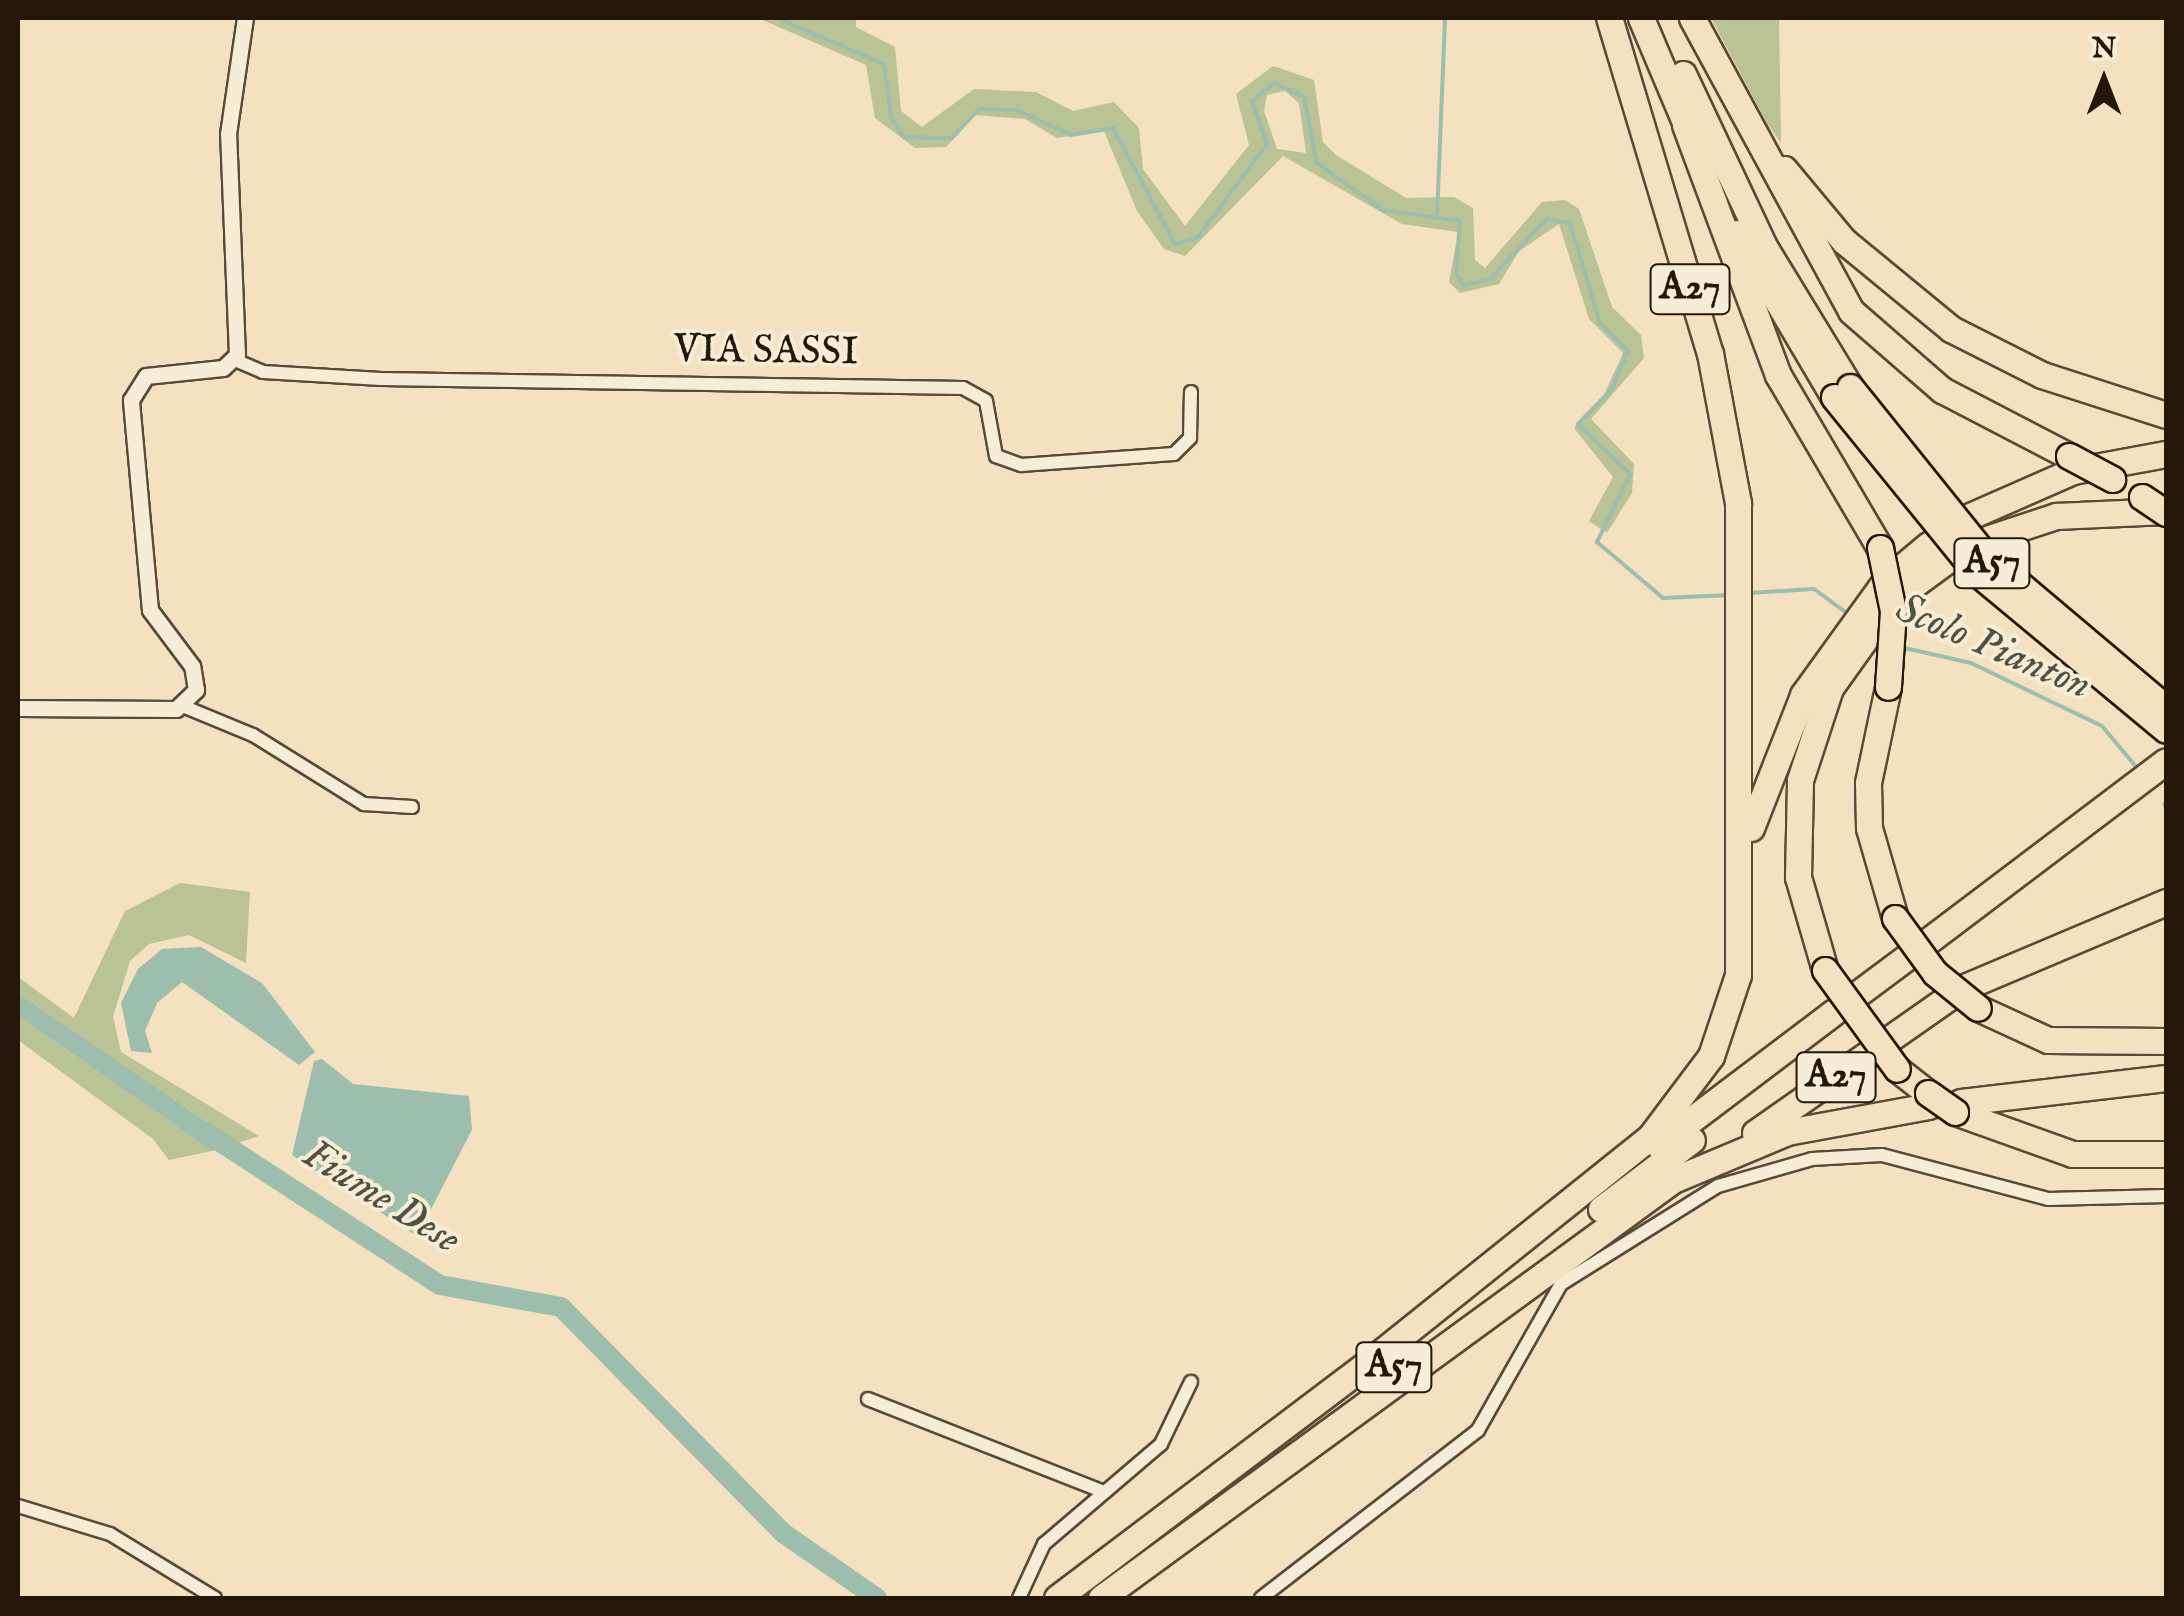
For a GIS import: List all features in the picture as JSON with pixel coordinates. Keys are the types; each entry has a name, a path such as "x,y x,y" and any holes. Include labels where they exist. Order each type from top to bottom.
{"highway":[{"name":"A27","path":"1608,18 1714,370 1742,566 1742,902"},
{"name":"A57","path":"1641,18 1685,124 1756,269 1842,392 1976,572 2166,730"},
{"name":"A57","path":"1659,18 1752,223 1842,392 1986,556 2166,708"},
{"path":"1692,18 1813,254 1872,334 1942,390 2112,479 2166,512"},
{"path":"1739,110 1844,242 1951,329 2058,382 2166,415"},
{"path":"1685,124 1778,376 1880,548 1894,611 1888,687 1868,798 1878,874 1895,918 1935,973 1965,997 2048,1040 2166,1041"},
{"name":"A57","path":"1968,517 2073,471 2166,454"},
{"path":"1988,538 2056,516 2166,512"},
{"name":"A57","path":"1374,1358 1669,1117 1726,1020 1758,798 1851,635 1887,596 1938,552"},
{"path":"1851,635 1814,725 1797,800 1801,893 1825,970 1897,1069 1929,1099"},
{"name":"A57","path":"1921,957 2166,761"},
{"name":"A57","path":"1086,1598 1848,1012 2166,783"},
{"name":"A27","path":"1722,1155 1965,997 2166,902"},
{"name":"A57","path":"1057,1598 1374,1358 1848,1012"},
{"path":"1958,1107 2166,1078"},
{"path":"1101,1598 1624,1213 1722,1155 1822,1122 1929,1099 2072,1154 2166,1154"}],"street":[{"path":"235,360 228,134 245,18"},
{"name":"VIA SASSI","path":"181,708 195,673 150,610 132,395 154,373 235,360 263,372 381,379 963,388 986,401 996,456 1021,465 1178,452 1190,438 1191,392"},
{"path":"18,708 181,708 253,736 364,804 412,808"},
{"path":"1262,1598 1478,1430 1561,1284 1718,1186 1812,1159 1882,1155 2048,1199 2166,1196"},
{"path":"1019,1598 1044,1544 1161,1444 1191,1382"},
{"path":"868,1399 1104,1492"},
{"path":"18,1506 110,1534 215,1598"}],"shaded area":[{"path":"758,18 856,18 856,27 895,47 901,111 922,127 974,89 1036,92 1073,111 1114,102 1139,128 1143,169 1185,226 1249,145 1236,94 1273,66 1314,80 1323,142 1336,155 1406,198 1454,197 1473,208 1475,260 1485,268 1542,202 1565,200 1579,209 1612,307 1641,335 1644,358 1591,419 1634,464 1632,493 1607,533 1589,521 1613,477 1574,428 1603,397 1623,353 1589,319 1559,224 1519,251 1499,284 1460,293 1449,282 1458,232 1402,224 1283,156 1185,256 1164,249 1137,211 1104,131 1057,138 1025,119 975,115 946,147 915,148 875,118 866,65","holes":["1285,91 1299,103 1306,153 1277,149 1264,111 1267,95"]},
{"path":"1711,18 1779,18 1781,143 1768,125"},
{"path":"180,883 250,892 246,963 189,935 149,944 130,961 113,1017 121,1052 259,1136 238,1143 18,993 18,977 74,1018 125,911"},
{"path":"18,1016 212,1151 169,1160 153,1139 18,1040"}],"water":[{"path":"201,947 262,983 315,1052 299,1065 182,982 157,1003 145,1031 152,1053 131,1051 121,1003 138,969 162,949"},
{"path":"18,993 238,1143 212,1151 18,1016"},
{"path":"322,1059 353,1084 469,1096 472,1130 417,1236 292,1155 314,1061"}],"waterway":[{"name":"Scolo Pianton","path":"777,18 884,64 891,117 904,137 952,138 979,109 1017,110 1071,135 1113,128 1175,244 1198,237 1267,144 1252,101 1274,83 1304,97 1317,163 1383,210 1460,221 1456,274 1464,285 1490,279 1547,219 1570,223 1600,323 1628,351 1612,389 1578,424 1630,474 1597,542 1663,598 1730,595"},
{"path":"1437,218 1445,18"},
{"name":"Scolo Pianton","path":"1749,593 1814,589 1851,616"},
{"name":"Scolo Pianton","path":"1900,647 1971,663 2102,726 2138,769"},
{"name":"Fiume Dese","path":"205,1132 440,1285 561,1307 783,1533 877,1598"}]}
